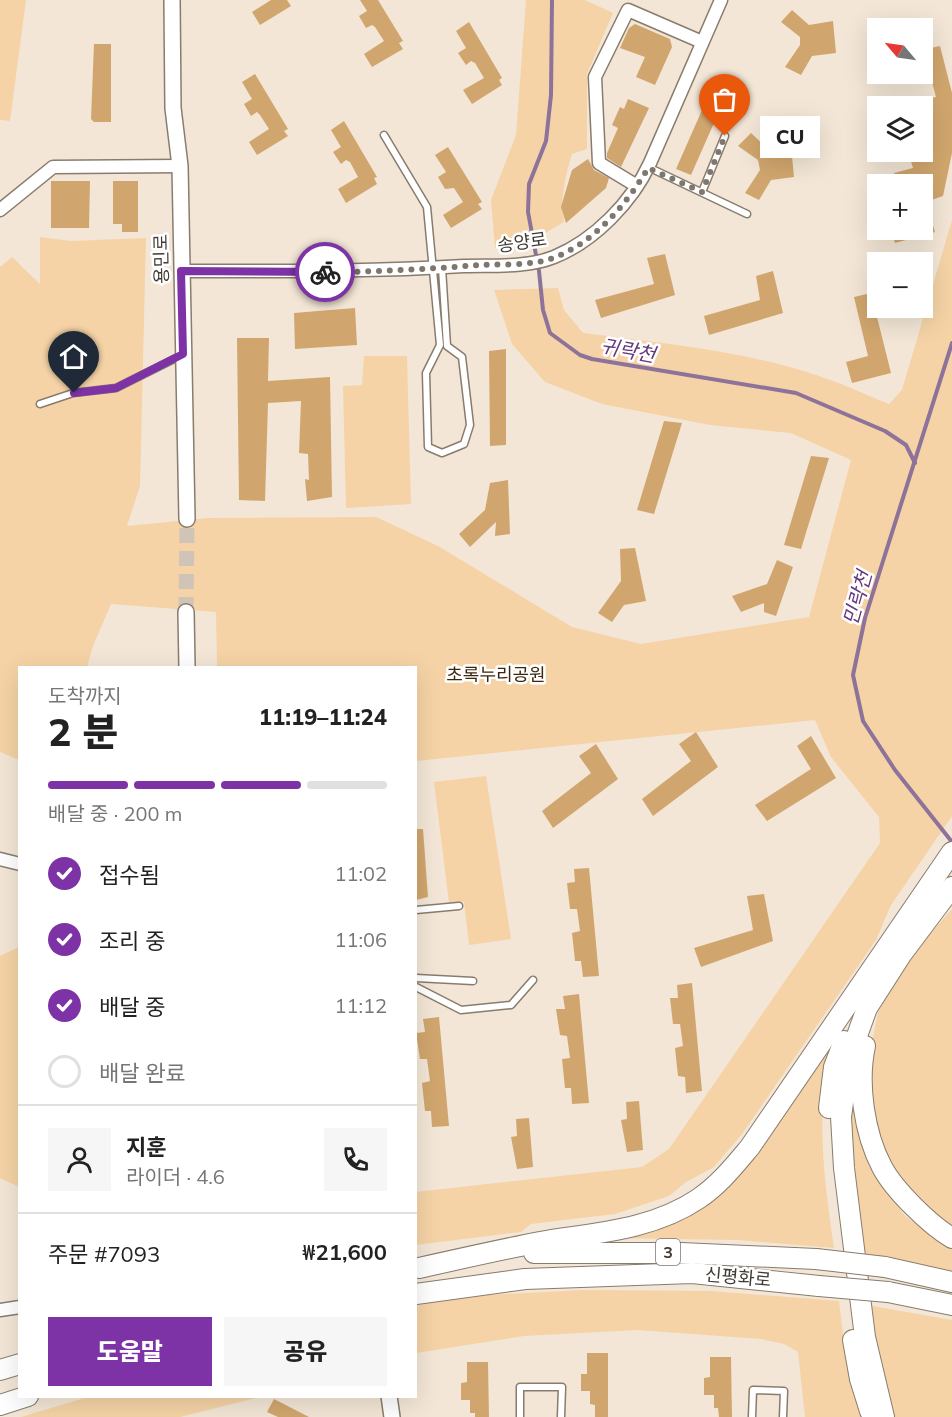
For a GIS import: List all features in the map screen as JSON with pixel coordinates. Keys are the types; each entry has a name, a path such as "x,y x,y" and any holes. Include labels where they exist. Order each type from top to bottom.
{"highway":[{"path":"884,1417 865,1337 844,1168 841,1117 849,1058 867,1008 896,949 940,869 952,852"},
{"path":"520,1250 638,1226 680,1209 716,1184 750,1147 896,949 952,887"},
{"path":"896,949 870,1020 861,1065 864,1115 882,1167 923,1217 952,1238"},
{"path":"873,1417 860,1379 848,1312 831,1168 828,1116 834,1067 854,1013 896,949"},
{"name":"신평화로","path":"417,1268 520,1250 692,1253 816,1259 885,1268 952,1282"},
{"name":"신평화로","path":"417,1294 525,1279 692,1273 893,1293 952,1305"},
{"path":"893,1293 952,1312"},
{"path":"0,1370 18,1365"},
{"path":"0,1405 21,1398"}],"street":[{"name":"용민로","path":"172,0 173,108 180,166 187,519"},
{"name":"송양로","path":"181,271 364,272 438,268 544,260 574,247 608,221 637,186 648,168 721,0"},
{"path":"637,186 599,163 595,77 628,10 702,42"},
{"path":"0,210 54,167 180,166"},
{"path":"186,612 187,666"},
{"path":"0,859 18,864"},
{"path":"0,1310 18,1307"},
{"path":"389,1398 392,1417"}],"lane":[{"path":"384,135 427,207 438,268 447,346 462,357 470,425 464,444 442,453 428,447 426,434 426,373 440,345 438,268"},
{"path":"702,192 725,136"},
{"path":"648,168 747,214"},
{"path":"40,404 74,393 116,388 183,354"},
{"path":"417,910 459,906"},
{"path":"417,978 473,981"},
{"path":"417,988 461,1010 511,1005 533,980"},
{"path":"520,1417 520,1387 562,1388 561,1417"},
{"path":"752,1417 753,1390 784,1391 783,1417"}],"green space":[{"path":"0,0 26,0 10,121 0,120"},
{"path":"526,0 585,0 613,13 587,74 587,149 572,154 564,188 564,222 533,240 495,248 491,200 516,135"},
{"name":"초록누리공원","path":"952,220 952,816 891,905 876,940 742,1134 714,1167 686,1182 669,1196 615,1214 531,1224 521,1232 417,1245 417,1192 642,1167 669,1149 880,843 879,817 831,757 815,720 417,761 417,666 217,666 216,612 111,604 93,646 87,666 18,666 18,760 0,752 0,267 12,257 40,284 40,237 71,241 146,238 140,486 127,526 208,518 376,517 438,546 572,627 641,644 809,617 851,460 791,433 710,425 602,404 545,382 512,344 494,290 558,288 564,310 583,333 699,348 757,359 823,377 889,404 902,390 923,318 933,318 933,285"},
{"path":"364,356 407,356 411,504 346,508 343,386 362,385"},
{"path":"486,776 511,939 469,945 464,902 449,903 434,782"},
{"path":"952,909 952,1226 935,1215 894,1172 867,1102 872,1042 878,1012 907,960"},
{"path":"18,947 18,1187 0,1178 0,956"},
{"path":"841,1028 825,1081 822,1123 826,1186 834,1248 738,1240 606,1238 682,1213"},
{"path":"855,1084 877,1177 905,1216 952,1249 952,1275 865,1259 857,1244 847,1108"},
{"path":"581,1290 711,1291 839,1301 846,1359 862,1417 805,1417 798,1352 784,1344 761,1339 637,1330 524,1336 417,1353 417,1306 452,1297"},
{"path":"867,1305 952,1320 952,1417 894,1417 889,1409"},
{"path":"85,1398 256,1398 180,1417 21,1417"}],"building":[{"path":"271,0 287,0 291,6 260,25 252,12"},
{"path":"360,0 378,0 403,41 399,43 403,49 372,67 364,54 384,41 375,27 372,25 366,28 359,16 367,11"},
{"path":"792,10 809,25 833,21 836,53 812,56 801,75 785,67 800,45 800,37 781,22"},
{"path":"469,22 502,78 499,80 502,85 472,104 463,90 484,78 475,63 471,61 466,65 458,53 466,48 456,31"},
{"path":"635,24 670,39 672,47 655,85 636,77 645,57 620,48 629,28"},
{"path":"94,44 111,44 111,122 94,122 91,119"},
{"path":"940,46 952,93 952,153 943,196 933,200 933,174 894,173 913,168 911,162 933,162 933,98 936,97 932,84 933,48"},
{"path":"255,74 288,129 284,131 288,136 257,155 249,142 269,129 257,112 251,116 244,104 252,99 242,82"},
{"path":"628,99 649,108 621,167 607,158 607,153 618,128 612,125 620,107 624,109"},
{"path":"706,101 734,113 727,128 714,123 691,175 676,169"},
{"path":"344,121 377,177 374,178 377,184 346,203 338,189 358,177 350,162 346,160 341,164 333,152 341,147 331,130"},
{"path":"751,133 767,148 791,146 794,177 771,180 759,200 745,193 760,170 758,160 738,146"},
{"path":"448,147 482,202 478,204 482,209 451,228 443,215 463,202 454,188 445,189 438,177 446,172 435,155"},
{"path":"588,159 594,170 609,178 606,188 566,223 561,207 572,170"},
{"path":"51,181 90,181 89,228 51,228"},
{"path":"113,181 138,181 138,232 122,232 122,224 113,224"},
{"path":"665,254 675,295 601,318 595,300 654,284 647,258"},
{"path":"773,271 783,313 709,335 704,316 760,300 756,276"},
{"path":"867,294 867,318 877,318 891,373 852,383 846,362 868,356 854,297"},
{"path":"355,308 357,345 295,349 294,313"},
{"path":"237,338 269,338 268,381 330,377 332,497 307,501 305,479 309,480 308,454 299,453 301,401 268,403 265,501 239,500"},
{"path":"506,349 506,445 490,446 489,351"},
{"path":"664,421 682,423 654,514 637,510"},
{"path":"811,456 829,458 801,549 784,545"},
{"path":"508,480 510,534 495,536 496,522 470,547 459,534 485,510 490,483"},
{"path":"635,548 646,601 624,605 612,622 598,613 621,581 620,549"},
{"path":"777,560 793,567 776,616 764,612 764,603 741,612 732,596 767,584"},
{"path":"696,732 718,767 653,816 642,799 691,761 679,744"},
{"path":"811,736 836,778 767,821 755,805 811,769 797,746"},
{"path":"596,744 618,779 553,828 542,811 591,773 579,756"},
{"path":"417,829 423,829 428,897 417,900"},
{"path":"589,868 599,976 583,977 581,961 575,961 572,933 580,931 577,909 570,909 567,883 575,882 574,869"},
{"path":"764,894 773,941 701,967 694,948 753,930 747,896"},
{"path":"692,983 702,1091 686,1093 685,1077 678,1076 675,1048 683,1046 680,1024 673,1024 670,998 678,998 677,985"},
{"path":"579,994 589,1103 572,1104 571,1088 565,1088 562,1059 570,1058 567,1036 560,1035 556,1009 565,1009 563,996"},
{"path":"439,1017 449,1126 432,1127 431,1111 425,1111 422,1083 430,1081 427,1059 420,1059 417,1040 417,1033 425,1032 423,1019"},
{"path":"639,1101 643,1150 627,1152 621,1120 627,1119 626,1102"},
{"path":"529,1118 533,1167 517,1169 511,1137 517,1136 516,1119"},
{"path":"587,1353 608,1353 608,1417 595,1417 595,1405 590,1404 590,1391 581,1391 581,1374 587,1374"},
{"path":"710,1357 731,1357 732,1417 719,1417 718,1408 714,1408 714,1395 704,1395 704,1378 710,1377"},
{"path":"467,1362 488,1362 489,1417 475,1417 475,1413 470,1413 470,1400 461,1400 461,1383 467,1382"},
{"path":"274,1399 309,1417 278,1417 267,1412"}],"waterway":[{"name":"귀락천","path":"552,0 551,95 546,141 529,184 528,212 539,271 543,310 550,333 580,355 592,359 796,393 885,431 906,445 915,463"},
{"name":"민락천","path":"952,343 865,618 853,675 863,721 895,770 952,842"}],"tunnel":[{"path":"186,612 187,519"}],"way so far":[{"path":"325,272 364,272 519,263 554,258 574,247 608,221 637,186 648,168 702,192 725,136"}],"place":[{"name":"CU","path":"725,136"}],"route":[{"path":"74,393 116,388 183,354 181,271 325,272"}]}
